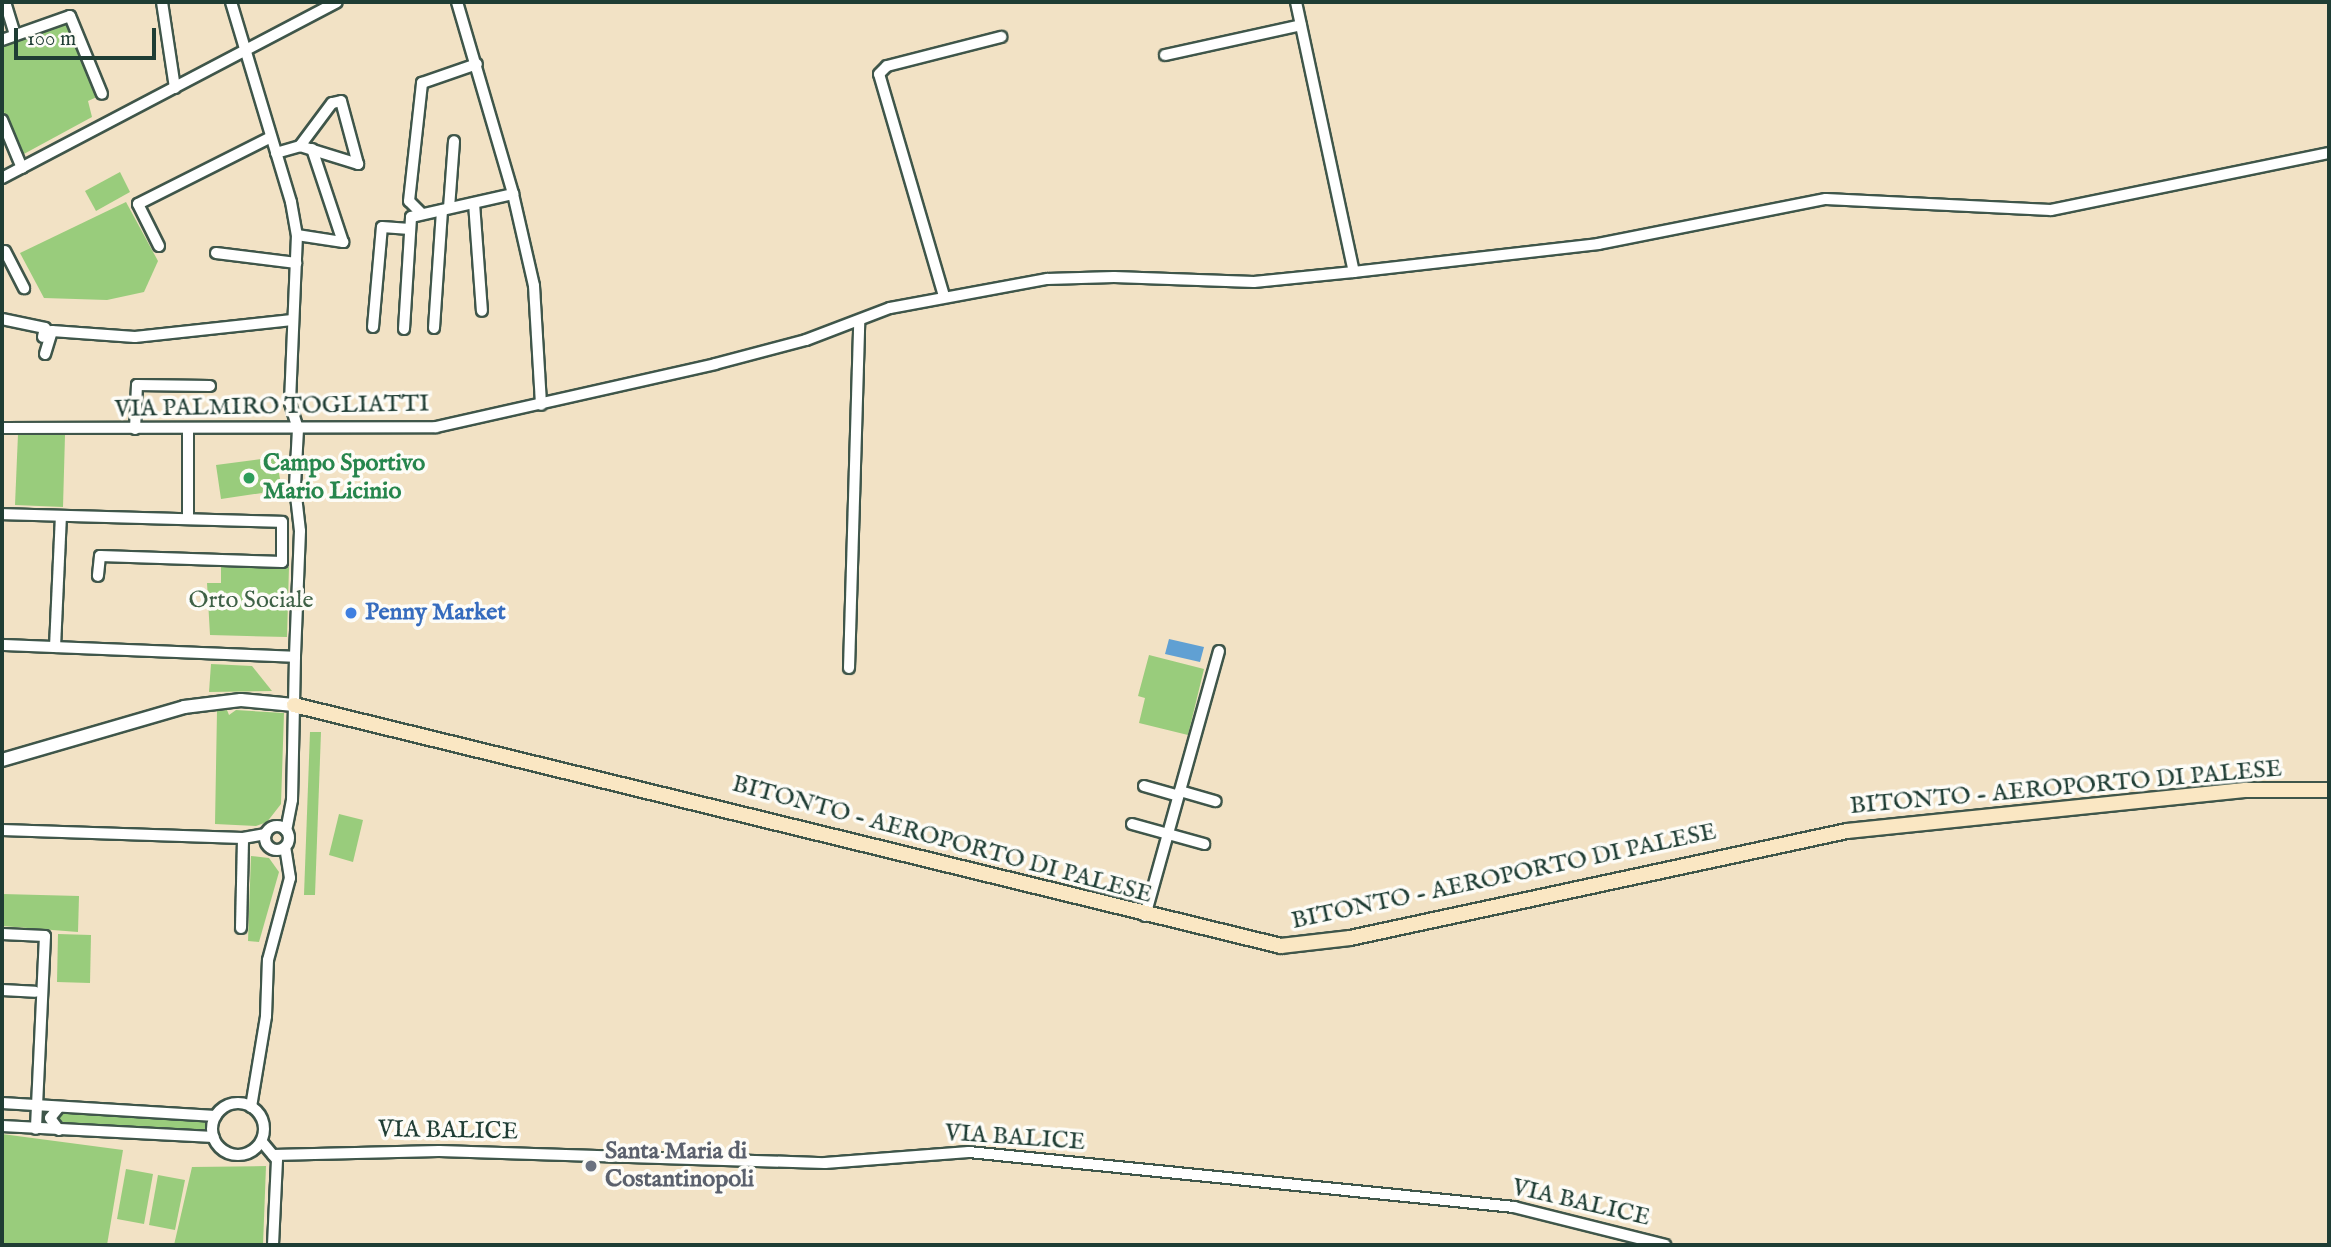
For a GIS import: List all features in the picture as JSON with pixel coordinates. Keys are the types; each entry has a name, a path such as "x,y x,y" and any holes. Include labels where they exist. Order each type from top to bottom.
{"main road":[{"name":"BITONTO - AEROPORTO DI PALESE","path":"294,705 774,818 1256,944 1303,946 1847,831 2247,790 2329,790"}],"street":[{"path":"5,2 15,35"},
{"path":"162,2 175,88"},
{"path":"2,830 273,840 289,836 286,830 292,800 298,429 290,402 297,235 276,153 231,2"},
{"path":"2,178 337,2"},
{"path":"457,2 513,194 534,286 541,405"},
{"path":"1296,2 1354,272"},
{"path":"2,40 70,16 102,94"},
{"path":"1165,55 1301,25"},
{"path":"944,296 878,74 887,66 1001,37"},
{"path":"422,214 409,201 422,83 477,64"},
{"path":"276,153 300,146 358,164 341,101 332,103 300,146"},
{"path":"2,120 22,168"},
{"path":"159,246 138,204 271,137"},
{"path":"434,328 454,141"},
{"path":"297,235 343,242 312,149"},
{"name":"VIA PALMIRO TOGLIATTI","path":"2,428 414,430 541,405 715,365 806,341 859,321 944,296 1047,279 1114,276 1254,282 1354,272 1598,244 1826,199 2051,210 2329,153"},
{"path":"404,330 411,217 513,194"},
{"path":"474,203 482,311"},
{"path":"373,327 382,227 410,229"},
{"path":"3,248 24,288"},
{"path":"216,253 296,263"},
{"path":"2,319 45,328 43,337"},
{"path":"45,354 52,331 135,337 292,320"},
{"path":"849,668 859,321"},
{"path":"135,429 137,385 210,386"},
{"path":"188,429 188,519"},
{"path":"2,514 282,523 282,562 100,556 98,576"},
{"path":"55,647 61,516"},
{"path":"2,645 295,657"},
{"path":"1145,916 1219,651"},
{"path":"2,760 184,707 241,700 294,705"},
{"path":"1144,786 1216,802"},
{"path":"273,840 292,800"},
{"path":"1132,824 1204,844"},
{"path":"273,840 286,830"},
{"path":"241,928 243,838"},
{"path":"2,1126 214,1137 233,1154 254,1149 264,1129 251,1107 266,1016 271,947 291,868 273,840"},
{"path":"2,934 45,936 36,1129"},
{"path":"2,990 35,992"},
{"path":"2,1103 216,1116 233,1104 251,1107"},
{"path":"59,1107 50,1118 59,1130"},
{"path":"214,1137 216,1116"},
{"path":"262,1142 276,1160 273,1245"},
{"name":"VIA BALICE","path":"273,1155 439,1151 825,1163 969,1152 1514,1207 1665,1245"}],"green space":[{"path":"68,22 99,96 88,101 92,117 22,155 2,107 2,45"},
{"path":"120,172 130,192 96,211 85,191"},
{"path":"126,202 158,261 144,292 107,300 44,298 20,253"},
{"path":"18,434 65,435 63,507 15,505"},
{"name":"Campo Sportivo Mario Licinio","path":"276,457 282,490 221,499 216,465"},
{"name":"Orto Sociale","path":"221,565 289,567 287,637 210,635 207,583 221,583"},
{"path":"1149,655 1204,669 1188,735 1139,723 1145,698 1138,696"},
{"path":"211,664 252,666 272,691 209,692"},
{"path":"227,710 229,715 236,710 284,713 281,804 267,822 256,826 215,824 217,711"},
{"path":"310,732 321,732 315,895 304,895"},
{"path":"339,814 363,820 353,862 329,855"},
{"path":"251,856 269,858 279,872 259,942 248,941"},
{"path":"2,894 79,896 78,932 2,926"},
{"path":"58,934 91,935 90,983 57,982"},
{"path":"63,1111 210,1121 207,1133 60,1128 56,1122"},
{"path":"2,1134 123,1150 107,1245 2,1245"},
{"path":"266,1166 263,1245 174,1245 192,1167"},
{"path":"126,1169 153,1174 144,1224 117,1219"},
{"path":"158,1175 185,1180 175,1230 149,1225"}],"water":[{"path":"1169,639 1204,647 1200,662 1165,654"}],"place":[{"name":"Campo Sportivo Mario Licinio","path":"249,478"},
{"name":"Penny Market","path":"351,613"},
{"name":"Santa Maria di Costantinopoli","path":"591,1166"}]}
